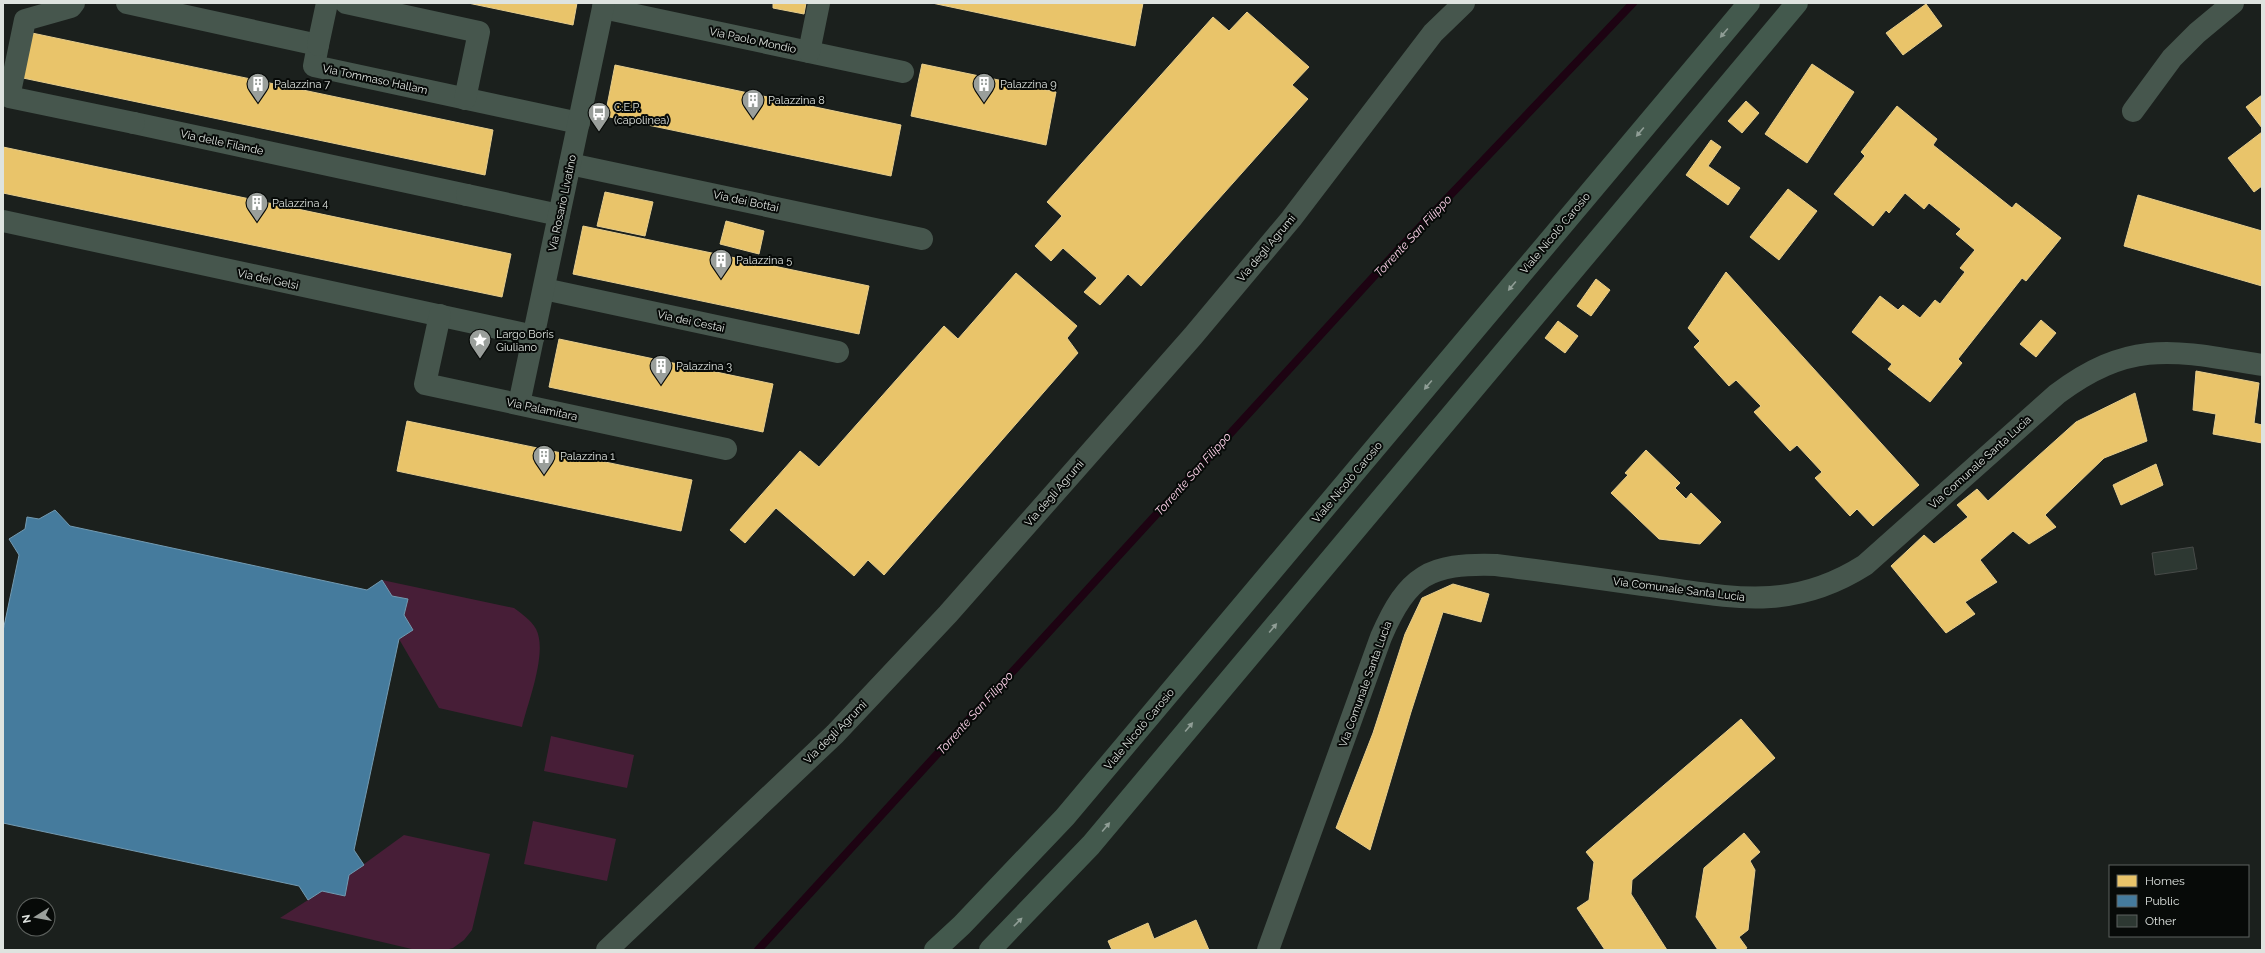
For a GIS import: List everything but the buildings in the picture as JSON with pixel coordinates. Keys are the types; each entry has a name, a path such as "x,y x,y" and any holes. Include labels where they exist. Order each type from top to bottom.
{"main road":[{"name":"Viale Nicolò Carosio","path":"935,950 962,925 1065,817 1749,3"},
{"path":"990,950 1091,844 1797,3"}],"street":[{"path":"127,3 318,45 327,3"},
{"path":"346,3 479,32 465,99"},
{"path":"809,52 819,3"},
{"name":"Via degli Agrumi","path":"607,950 835,734 948,614 1193,336 1290,220 1433,33 1464,3"},
{"path":"2133,111 2172,58 2197,33 2233,3"},
{"name":"Via delle Filande","path":"72,5 25,20 9,97 560,215"},
{"name":"Via Paolo Mondio","path":"604,5 903,72"},
{"name":"Via Rosario Livatino","path":"519,404 604,5"},
{"name":"Via Tommaso Hallam","path":"318,45 314,66 579,123"},
{"name":"Via dei Bottai","path":"570,164 922,239"},
{"name":"Via dei Gelsi","path":"3,221 534,336"},
{"name":"Via dei Cestai","path":"544,289 838,352"},
{"name":"Via Palamitara","path":"440,316 426,384 726,448"},
{"name":"Via Comunale Santa Lucia","path":"1268,950 1381,637 1392,611 1405,591 1421,577 1444,567 1467,564 1496,565 1746,599 1798,594 1823,587 1843,578 1865,564 2057,394 2080,376 2106,363 2130,356 2154,352 2199,354 2262,365"}],"shaded area":[{"path":"382,580 514,608 529,620 536,629 540,650 536,677 522,727 439,708 399,639 413,630 404,615 408,599 392,596"},
{"path":"551,736 634,755 627,788 544,771"},
{"path":"533,821 616,839 607,881 524,864"},
{"path":"404,835 490,854 472,930 464,940 453,948 445,950 416,950 280,918 322,891 345,896 349,875"}],"waterway":[{"name":"Torrente San Filippo","path":"758,950 1398,250 1633,3"}],"place":[{"name":"Palazzina 7","path":"258,104"},
{"name":"Palazzina 9","path":"984,104"},
{"name":"Palazzina 8","path":"753,120"},
{"name":"C.E.P. (capolinea)","path":"599,132"},
{"name":"Palazzina 4","path":"257,222"},
{"name":"Palazzina 5","path":"721,280"},
{"name":"Largo Boris Giuliano","path":"480,360"},
{"name":"Palazzina 3","path":"661,386"},
{"name":"Palazzina 1","path":"544,476"}]}
